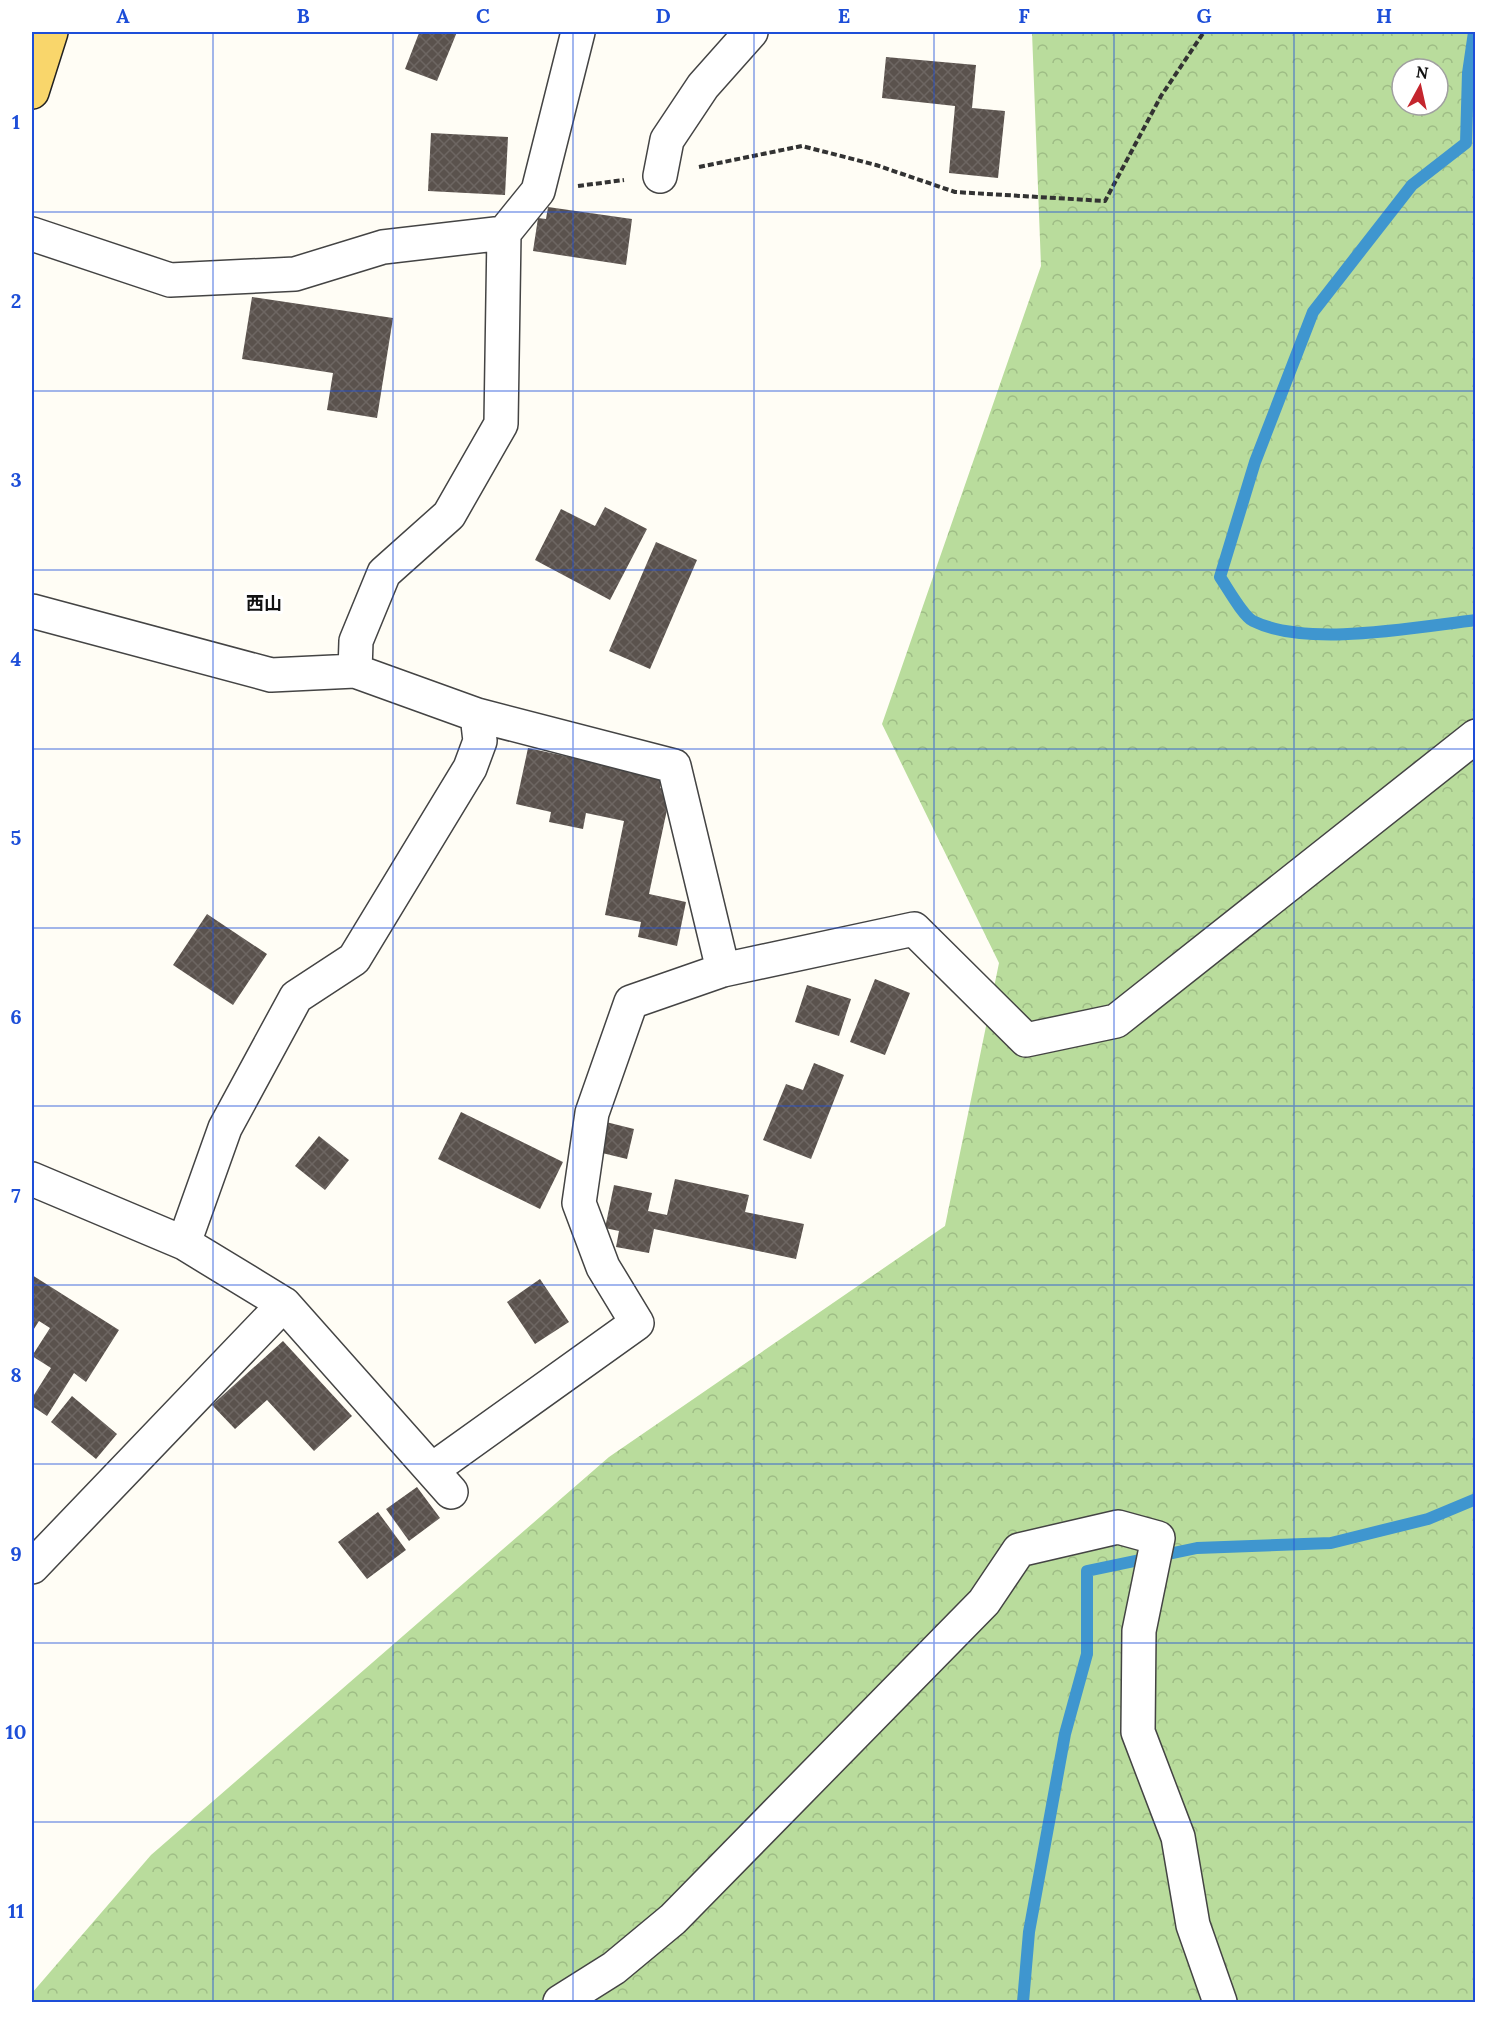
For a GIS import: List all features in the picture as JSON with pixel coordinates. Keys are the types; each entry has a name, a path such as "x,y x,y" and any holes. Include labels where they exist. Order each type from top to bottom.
{"main road":[{"path":"32,92 51,32"}],"street":[{"path":"355,671 356,641 384,573 448,515 501,424 504,233 538,191 578,32"},
{"path":"660,176 667,140 703,86 751,32"},
{"path":"32,234 170,280 295,274 383,247 504,233"},
{"path":"32,610 271,675 355,671 477,715 674,766 723,969"},
{"path":"184,1243 225,1128 296,997 354,959 470,768 480,741 477,715"},
{"path":"32,1179 184,1243 284,1304 442,1480 637,1323 603,1267 579,1203 592,1113 631,1002 723,969 914,929 1026,1040 1116,1021 1476,736"},
{"path":"32,1567 284,1304"},
{"path":"560,2002 614,1968 673,1919 984,1602 1019,1550 1118,1527 1158,1538 1139,1631 1138,1732 1178,1837 1192,1925 1220,2002"}],"path":[{"path":"538,191 660,176 802,146 876,165 955,192 1105,201 1161,96 1204,32"}],"green space":[{"path":"1032,32 1475,32 1475,2002 32,2002 32,1993 151,1855 609,1457 945,1226 999,963 882,724 1041,266"}],"building":[{"path":"416,32 457,32 437,81 405,69 419,33"},
{"path":"886,57 976,65 972,108 1005,111 998,178 949,173 955,106 882,98"},
{"path":"431,133 508,137 505,195 428,191"},
{"path":"548,207 632,219 626,265 533,251 538,218 546,219"},
{"path":"252,297 393,318 377,418 327,410 333,373 242,359"},
{"path":"605,507 647,529 610,600 535,560 561,509 595,526"},
{"path":"656,542 697,560 650,669 609,651"},
{"path":"528,748 662,777 660,788 671,791 649,894 686,902 677,946 638,937 641,922 605,915 624,821 586,813 583,829 549,822 551,812 516,804"},
{"path":"207,914 267,954 233,1005 173,965"},
{"path":"875,979 910,993 885,1055 850,1042"},
{"path":"807,985 851,999 839,1036 795,1022"},
{"path":"814,1063 844,1075 811,1159 763,1140 786,1084 803,1090"},
{"path":"461,1112 563,1162 540,1209 438,1159"},
{"path":"606,1122 634,1129 627,1159 598,1152"},
{"path":"319,1136 349,1160 325,1190 295,1166"},
{"path":"675,1179 749,1195 745,1212 804,1224 796,1259 654,1229 649,1253 616,1247 619,1231 605,1228 614,1185 652,1193 648,1211 667,1215"},
{"path":"32,1275 119,1330 86,1382 74,1373 47,1416 32,1406 32,1398 51,1368 32,1356 50,1328 39,1321 32,1332"},
{"path":"540,1279 569,1322 535,1344 507,1302"},
{"path":"283,1341 352,1416 314,1451 267,1400 235,1429 212,1405"},
{"path":"72,1396 117,1434 96,1459 51,1422"},
{"path":"417,1487 440,1518 409,1541 386,1509"},
{"path":"378,1512 406,1550 367,1579 338,1542"}],"waterway":[{"path":"1474,32 1468,73 1466,143 1412,185 1313,312 1255,462 1220,577 1249,618 1276,629 1302,633 1362,633 1476,620"},
{"path":"1023,2002 1029,1932 1065,1734 1087,1654 1087,1571 1197,1548 1331,1543 1428,1519 1476,1499"}],"district":[{"name":"西山","path":"264,603"}]}
